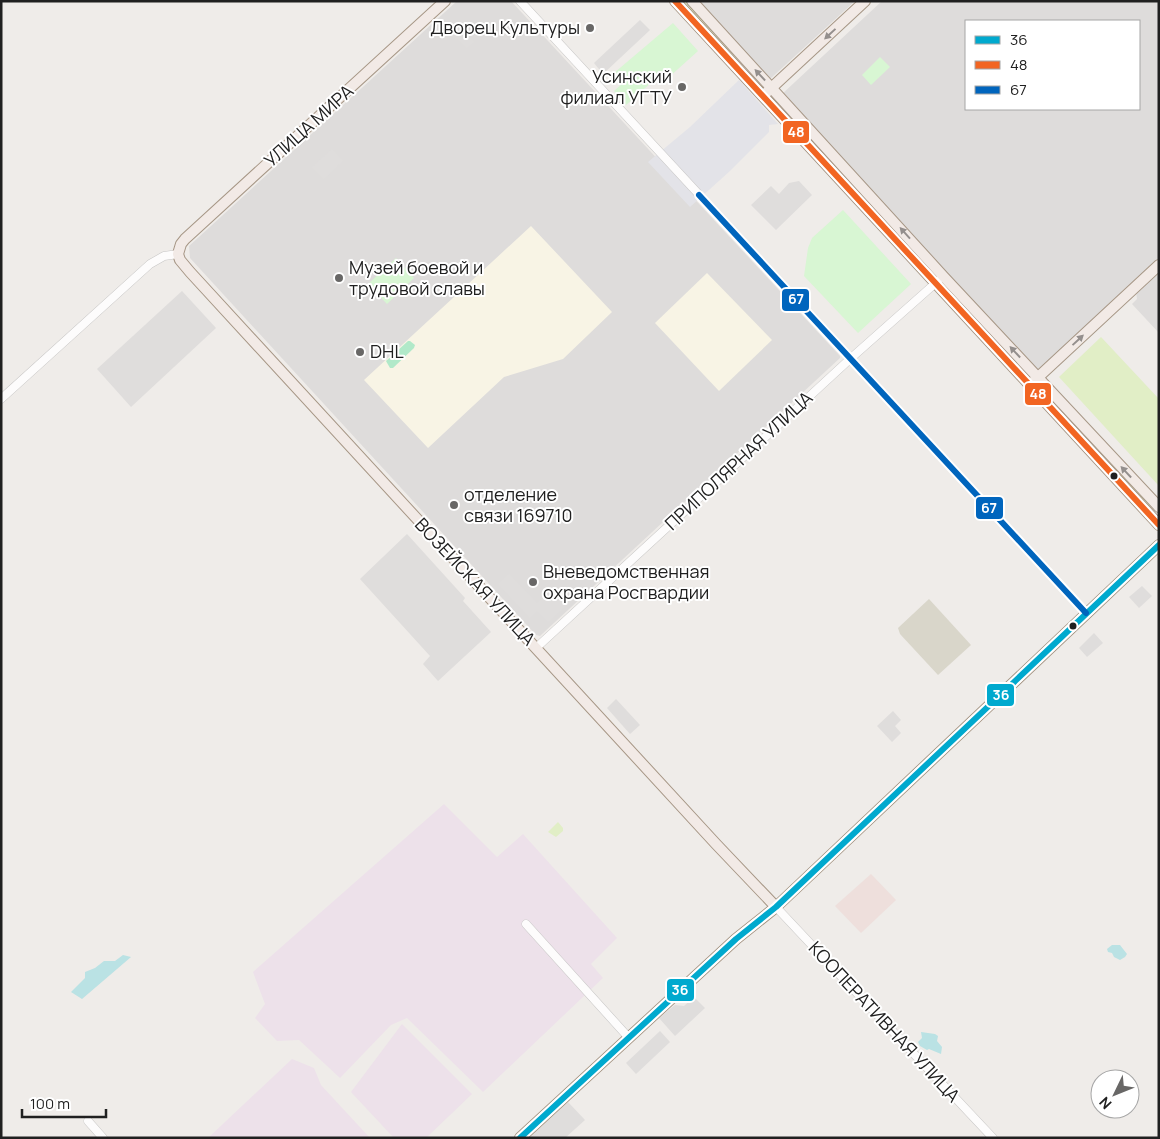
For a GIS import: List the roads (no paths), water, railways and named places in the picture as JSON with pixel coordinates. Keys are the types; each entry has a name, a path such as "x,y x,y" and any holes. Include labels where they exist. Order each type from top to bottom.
{"main road":[{"name":"УЛИЦА МИРА","path":"178,254 181,244 185,239 445,1"},
{"path":"675,1 762,96 939,279 1038,377 1159,508"},
{"path":"692,1 772,88 1029,385 1159,526"},
{"path":"762,96 866,1"},
{"name":"ВОЗЕЙСКАЯ УЛИЦА","path":"178,254 180,260 190,272 776,907"},
{"path":"1029,385 1159,265"},
{"path":"520,1138 736,939 776,907 1159,545"}],"street":[{"path":"520,1 1086,613"},
{"path":"1,399 150,264 164,256 178,254"},
{"name":"ПРИПОЛЯРНАЯ УЛИЦА","path":"536,648 939,279"},
{"name":"КООПЕРАТИВНАЯ УЛИЦА","path":"776,907 993,1138"},
{"path":"526,924 629,1038"},
{"path":"88,1121 103,1138"}],"water":[{"path":"1112,945 1120,945 1127,954 1125,957 1120,960 1108,952 1107,949"},
{"path":"123,955 131,957 82,999 71,992 85,978 85,972 95,968 104,961 115,961"},
{"path":"921,1032 938,1036 937,1041 942,1047 941,1054 920,1046 918,1042 922,1038"}],"place":[{"name":"Дворец Культуры","path":"590,28"},
{"name":"Усинский филиал УГТУ","path":"682,87"},
{"name":"Музей боевой и трудовой славы","path":"339,278"},
{"name":"DHL","path":"360,352"},
{"name":"отделение связи 169710","path":"454,505"},
{"name":"Вневедомственная охрана Росгвардии","path":"533,582"}]}
